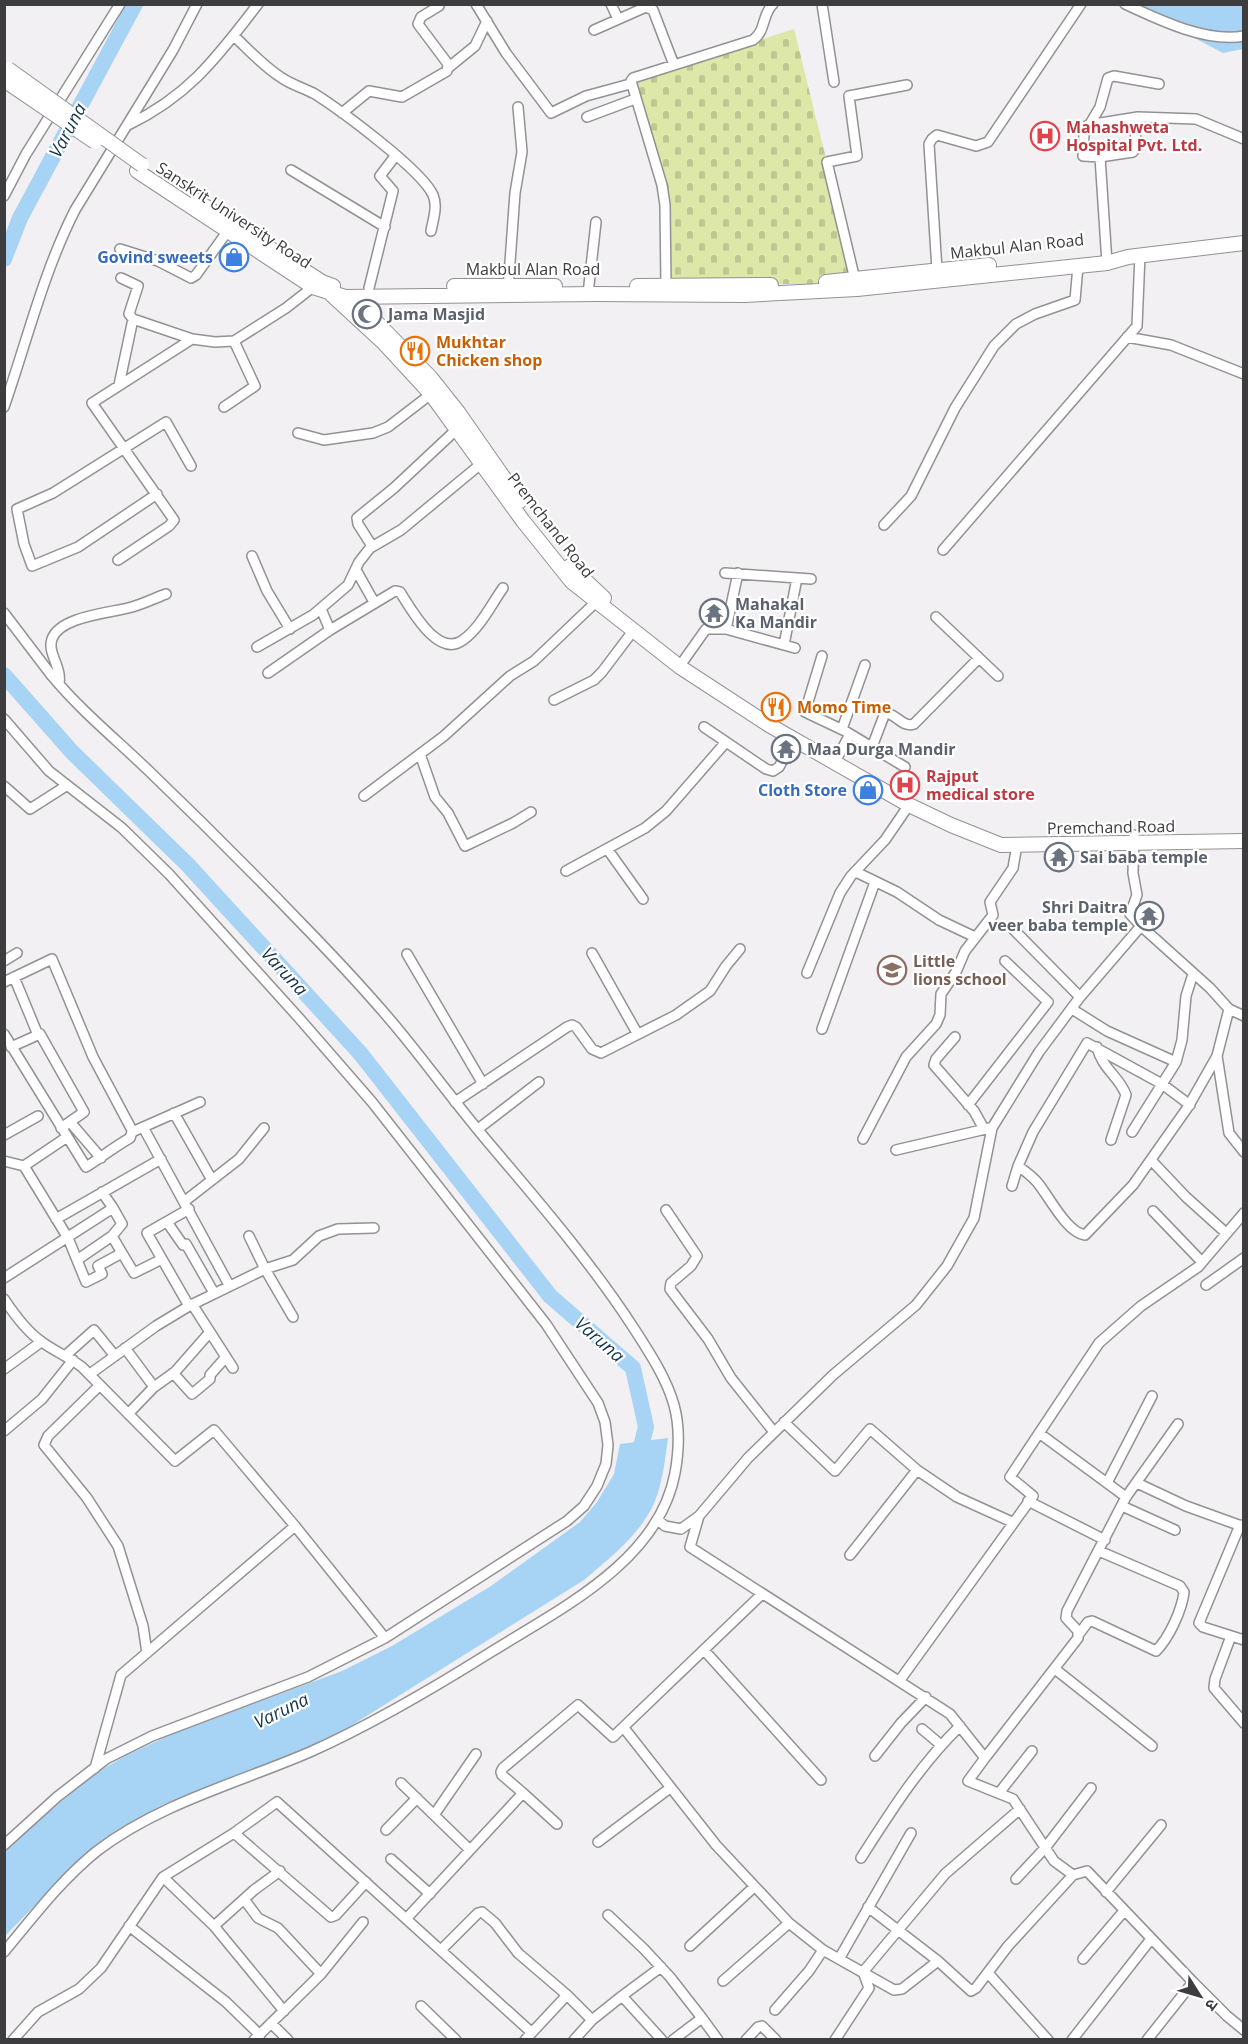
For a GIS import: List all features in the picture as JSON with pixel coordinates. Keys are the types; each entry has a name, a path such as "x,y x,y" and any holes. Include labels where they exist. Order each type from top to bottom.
{"highway":[{"path":"6,72 139,168"},
{"name":"Makbul Alan Road","path":"139,168 322,282 343,288 704,290"},
{"name":"Sanskrit University Road","path":"139,168 227,232 313,287"},
{"name":"Makbul Alan Road","path":"856,284 938,270 1134,256 1244,243"},
{"name":"Makbul Alan Road","path":"588,290 666,285 744,296 856,284 1078,266 1106,258"},
{"name":"Makbul Alan Road","path":"313,287 332,294 352,297 508,290"},
{"name":"Premchand Road","path":"332,294 383,342 431,394 560,568 583,592 680,667 761,720 909,805 1001,845 1244,834"},
{"name":"Premchand Road","path":"352,297 431,378 465,421 534,521 566,562 597,592 684,660 772,717 789,735"},
{"name":"Premchand Road","path":"980,837 1244,841"}],"street":[{"path":"4,196 26,154 120,4"},
{"path":"4,407 51,262 75,210 173,50 197,4"},
{"path":"128,125 154,112 185,89 217,58 258,4"},
{"path":"476,4 506,52 551,113 586,96 630,84"},
{"path":"611,4 618,19"},
{"path":"666,285 665,205 662,184 630,84 633,78 753,40 759,34 766,14 773,4"},
{"path":"822,4 834,82"},
{"path":"938,270 930,141 937,135 976,146 988,142 1081,4"},
{"path":"1125,4 1209,36 1224,38 1244,36"},
{"path":"439,6 419,20 418,24 447,61 448,68"},
{"path":"594,30 646,7 651,8 674,65"},
{"path":"342,113 369,91 402,97 445,72 475,46 487,21"},
{"path":"234,36 282,78 317,96 342,113 396,155 423,180 433,196 434,213 431,231"},
{"path":"1138,117 1134,151 1100,157 1082,155 1083,138 1100,106 1107,80 1110,77 1159,84"},
{"path":"856,284 826,162 856,156 849,96 908,85"},
{"path":"587,117 635,99"},
{"path":"508,290 515,193 522,152 518,107"},
{"path":"1088,125 1138,117 1196,119 1244,139"},
{"path":"369,288 393,190 380,176 396,155"},
{"path":"1100,157 1106,258"},
{"path":"291,170 385,227"},
{"path":"588,290 596,222"},
{"path":"120,249 158,261 191,278 196,275 227,232"},
{"path":"943,550 1137,326 1134,256"},
{"path":"884,525 911,496 955,408 994,346 1016,324 1035,314 1075,300 1078,266"},
{"path":"121,278 138,286 129,314 133,319 192,339 215,342 234,341 286,308 313,287"},
{"path":"119,385 133,319"},
{"path":"1127,337 1171,345 1244,374"},
{"path":"117,561 169,526 174,520 126,448 92,403 192,339"},
{"path":"224,406 255,386 234,341"},
{"path":"298,433 324,440 373,433 388,427 431,394"},
{"path":"157,494 78,547 32,566 24,544 17,509 53,493 166,422 191,466"},
{"path":"372,546 358,524 357,518 394,488 458,429"},
{"path":"257,647 321,609 348,585 364,554 372,546 401,530 482,463"},
{"path":"252,556 267,591 290,628"},
{"path":"356,570 374,602"},
{"path":"725,573 811,579"},
{"path":"726,629 738,573"},
{"path":"784,645 797,578"},
{"path":"268,673 374,602 398,591 424,628 441,641 453,645 468,636 503,588"},
{"path":"59,683 60,672 51,643 52,637 61,627 85,617 135,606 166,594"},
{"path":"364,796 444,736 510,676 534,661 597,602"},
{"path":"321,609 330,630"},
{"path":"4,613 59,683 306,928 390,1020 553,1217 588,1262 644,1343 665,1381 674,1403 679,1448 669,1499 658,1520 628,1556 594,1585 390,1713 314,1750 154,1815 126,1831 100,1849 59,1885 4,1952"},
{"path":"936,617 998,676"},
{"path":"684,660 706,629 726,629 795,648"},
{"path":"554,700 594,680 633,631"},
{"path":"822,656 805,712 846,731 905,767"},
{"path":"872,747 885,713 890,713 906,724 914,724 979,658"},
{"path":"835,762 865,664"},
{"path":"4,719 49,771 122,828 169,874 372,1102 546,1324 598,1403 605,1422 608,1445 606,1464 597,1486 584,1506 567,1521 385,1638 308,1677 152,1736 106,1760 57,1797 4,1845"},
{"path":"704,727 773,771 779,767 789,735"},
{"path":"566,871 645,828 666,811 726,742"},
{"path":"420,754 435,797 448,813 465,846 531,812"},
{"path":"4,786 30,809 66,786"},
{"path":"807,973 834,903 845,885 885,840 909,805"},
{"path":"1018,1166 1035,1180 1066,1221 1083,1235 1087,1233 1123,1198 1190,1105 1239,1011 1193,975 1130,914 1137,895 1133,873 1135,838"},
{"path":"863,1139 906,1057 936,1023 940,1015 941,994 956,972 963,955 993,915 990,902 1013,867 1017,845"},
{"path":"608,850 643,899"},
{"path":"856,872 897,892 939,920 975,938"},
{"path":"822,1029 875,882"},
{"path":"658,1520 665,1526 681,1529 699,1516 748,1458 784,1422 833,1375 916,1305 947,1266 974,1218 988,1129 1039,1052 1080,997 1141,926"},
{"path":"1013,929 1080,997"},
{"path":"456,1102 567,1027 576,1027 598,1053 675,1015 710,991 740,949"},
{"path":"4,961 17,953"},
{"path":"592,953 637,1033"},
{"path":"407,954 483,1084"},
{"path":"61,1128 84,1112 40,1034 38,1035 9,979 52,959 93,1057 133,1132"},
{"path":"968,1105 1048,1002 1005,961"},
{"path":"1132,1132 1176,1062 1182,1040 1184,1005 1193,975"},
{"path":"1072,1009 1107,1031 1176,1062"},
{"path":"4,1034 86,1167 109,1153 111,1148 130,1138 133,1132 200,1102"},
{"path":"11,1047 38,1035"},
{"path":"955,1037 936,1059 934,1065 988,1129"},
{"path":"1012,1186 1018,1166 1040,1118 1083,1046 1089,1043 1162,1084 1190,1105"},
{"path":"1097,1047 1102,1062 1126,1095 1111,1140"},
{"path":"1217,1056 1229,1133 1244,1152"},
{"path":"478,1129 539,1082"},
{"path":"174,1113 212,1180"},
{"path":"4,1135 38,1116"},
{"path":"70,1122 101,1158"},
{"path":"143,1127 229,1285"},
{"path":"233,1368 190,1305 147,1233 168,1222 187,1205 239,1158 264,1128"},
{"path":"896,1150 988,1129"},
{"path":"24,1166 67,1137"},
{"path":"56,1219 161,1159"},
{"path":"1151,1160 1186,1197 1226,1233"},
{"path":"4,1161 24,1166 68,1238 86,1282 102,1274 98,1266 122,1253"},
{"path":"76,1260 112,1236 123,1224 102,1192"},
{"path":"4,1278 113,1208"},
{"path":"666,1210 697,1256 692,1266 671,1283 670,1289 708,1339 736,1385 774,1432"},
{"path":"1152,1211 1202,1262"},
{"path":"900,1680 1033,1496 1010,1477 1099,1343 1140,1306 1198,1267 1244,1213"},
{"path":"168,1222 183,1245 186,1244 214,1293"},
{"path":"90,1374 156,1326 190,1305 265,1269 293,1260 319,1236 338,1229 374,1228"},
{"path":"112,1236 134,1273 162,1259"},
{"path":"249,1236 293,1317"},
{"path":"1206,1285 1244,1258"},
{"path":"4,1299 41,1342 70,1358 90,1374 175,1461 214,1430 296,1526 385,1638"},
{"path":"4,1431 42,1399 70,1358 94,1330 115,1356"},
{"path":"128,1414 154,1387 173,1373 210,1332"},
{"path":"4,1369 41,1342"},
{"path":"125,1348 154,1387"},
{"path":"173,1373 192,1394 210,1379 210,1374 226,1356"},
{"path":"100,1385 48,1436 44,1445 87,1498 118,1546 143,1626 147,1653"},
{"path":"1107,1483 1152,1396"},
{"path":"784,1422 835,1472 870,1429 917,1470 957,1497 1012,1522"},
{"path":"1079,1634 1065,1615 1124,1502 1178,1424"},
{"path":"1040,1433 1107,1483 1124,1502 1175,1530"},
{"path":"850,1555 917,1470"},
{"path":"1137,1483 1186,1506 1242,1526 1199,1623 1201,1626 1244,1640"},
{"path":"1028,1501 1105,1540"},
{"path":"699,1516 690,1547 950,1714 985,1758"},
{"path":"95,1768 121,1675 296,1526"},
{"path":"1073,1875 1053,1861 1013,1799 969,1781 1088,1622 1092,1621 1156,1651 1181,1609 1184,1592 1180,1586 1099,1551"},
{"path":"557,1824 501,1772 578,1705 613,1737 762,1594"},
{"path":"1231,1636 1215,1679 1214,1689 1244,1723"},
{"path":"704,1650 821,1780"},
{"path":"1054,1669 1152,1746"},
{"path":"875,1756 901,1723 926,1697"},
{"path":"861,1858 916,1774 960,1726"},
{"path":"624,1728 716,1845 789,1923 823,1950 898,1991 938,1961"},
{"path":"922,1729 941,1745"},
{"path":"999,1793 1032,1751"},
{"path":"434,1815 476,1754"},
{"path":"401,1783 470,1850"},
{"path":"598,1842 670,1788"},
{"path":"1016,1878 1045,1848 1091,1788"},
{"path":"406,1919 523,1793"},
{"path":"386,1830 417,1798"},
{"path":"13,2040 38,2012 79,1989 101,1968 163,1877 234,1833 274,1803 279,1803 441,1950 528,2036 567,1995"},
{"path":"863,1971 945,1874 1020,1809"},
{"path":"1106,1892 1161,1825"},
{"path":"234,1833 333,1917 366,1882"},
{"path":"839,1959 911,1833"},
{"path":"391,1859 430,1894"},
{"path":"214,1926 280,1871"},
{"path":"868,1908 938,1961 969,1990 976,1988 1008,1946 1073,1875 1087,1871 1193,1982 1244,2030"},
{"path":"163,1877 214,1926 284,2011"},
{"path":"690,1946 754,1887"},
{"path":"244,1899 258,1918 278,1928 321,1974"},
{"path":"1083,1959 1124,1911"},
{"path":"441,1950 478,1913 482,1912 495,1923 518,1953 592,2020"},
{"path":"608,1916 661,1967 718,2040"},
{"path":"129,1926 226,2002 257,2037 321,1974 363,1922"},
{"path":"723,1981 789,1923"},
{"path":"1072,2040 1151,1939"},
{"path":"775,2010 809,1971 823,1950"},
{"path":"574,2040 592,2020 661,1967"},
{"path":"834,2040 869,1988 863,1971"},
{"path":"988,1973 1048,2040"},
{"path":"1147,2040 1193,1982"},
{"path":"622,1996 662,2040"},
{"path":"421,2006 456,2040"},
{"path":"673,2040 702,2018"},
{"path":"272,2023 288,2040"},
{"path":"746,2040 758,2027 762,2026 776,2040"}],"green space":[{"path":"794,29 857,284 669,284 665,179 635,80"}],"water":[{"path":"1132,5 1243,5 1243,49 1223,53"},
{"path":"668,1438 660,1486 649,1513 634,1534 584,1580 333,1737 163,1805 114,1834 73,1866 5,1936 4,1850 94,1774 127,1755 170,1735 342,1671 392,1646 491,1586 580,1522 597,1502 614,1474 620,1444"}],"waterway":[{"name":"Varuna","path":"4,259 20,218 135,4"},
{"name":"Varuna","path":"4,675 72,752 188,865 360,1053 550,1296 633,1368 646,1427 637,1462"}],"place":[{"name":"Mahashweta Hospital Pvt. Ltd.","path":"1045,136"},
{"name":"Govind sweets","path":"234,257"},
{"name":"Jama Masjid","path":"367,314"},
{"name":"Mukhtar Chicken shop","path":"415,351"},
{"name":"Mahakal Ka Mandir","path":"714,613"},
{"name":"Momo Time","path":"776,707"},
{"name":"Maa Durga Mandir","path":"786,749"},
{"name":"Rajput medical store","path":"905,785"},
{"name":"Cloth Store","path":"868,790"},
{"name":"Sai baba temple","path":"1059,857"},
{"name":"Shri Daitra veer baba temple","path":"1149,916"},
{"name":"Little lions school","path":"892,970"}]}
